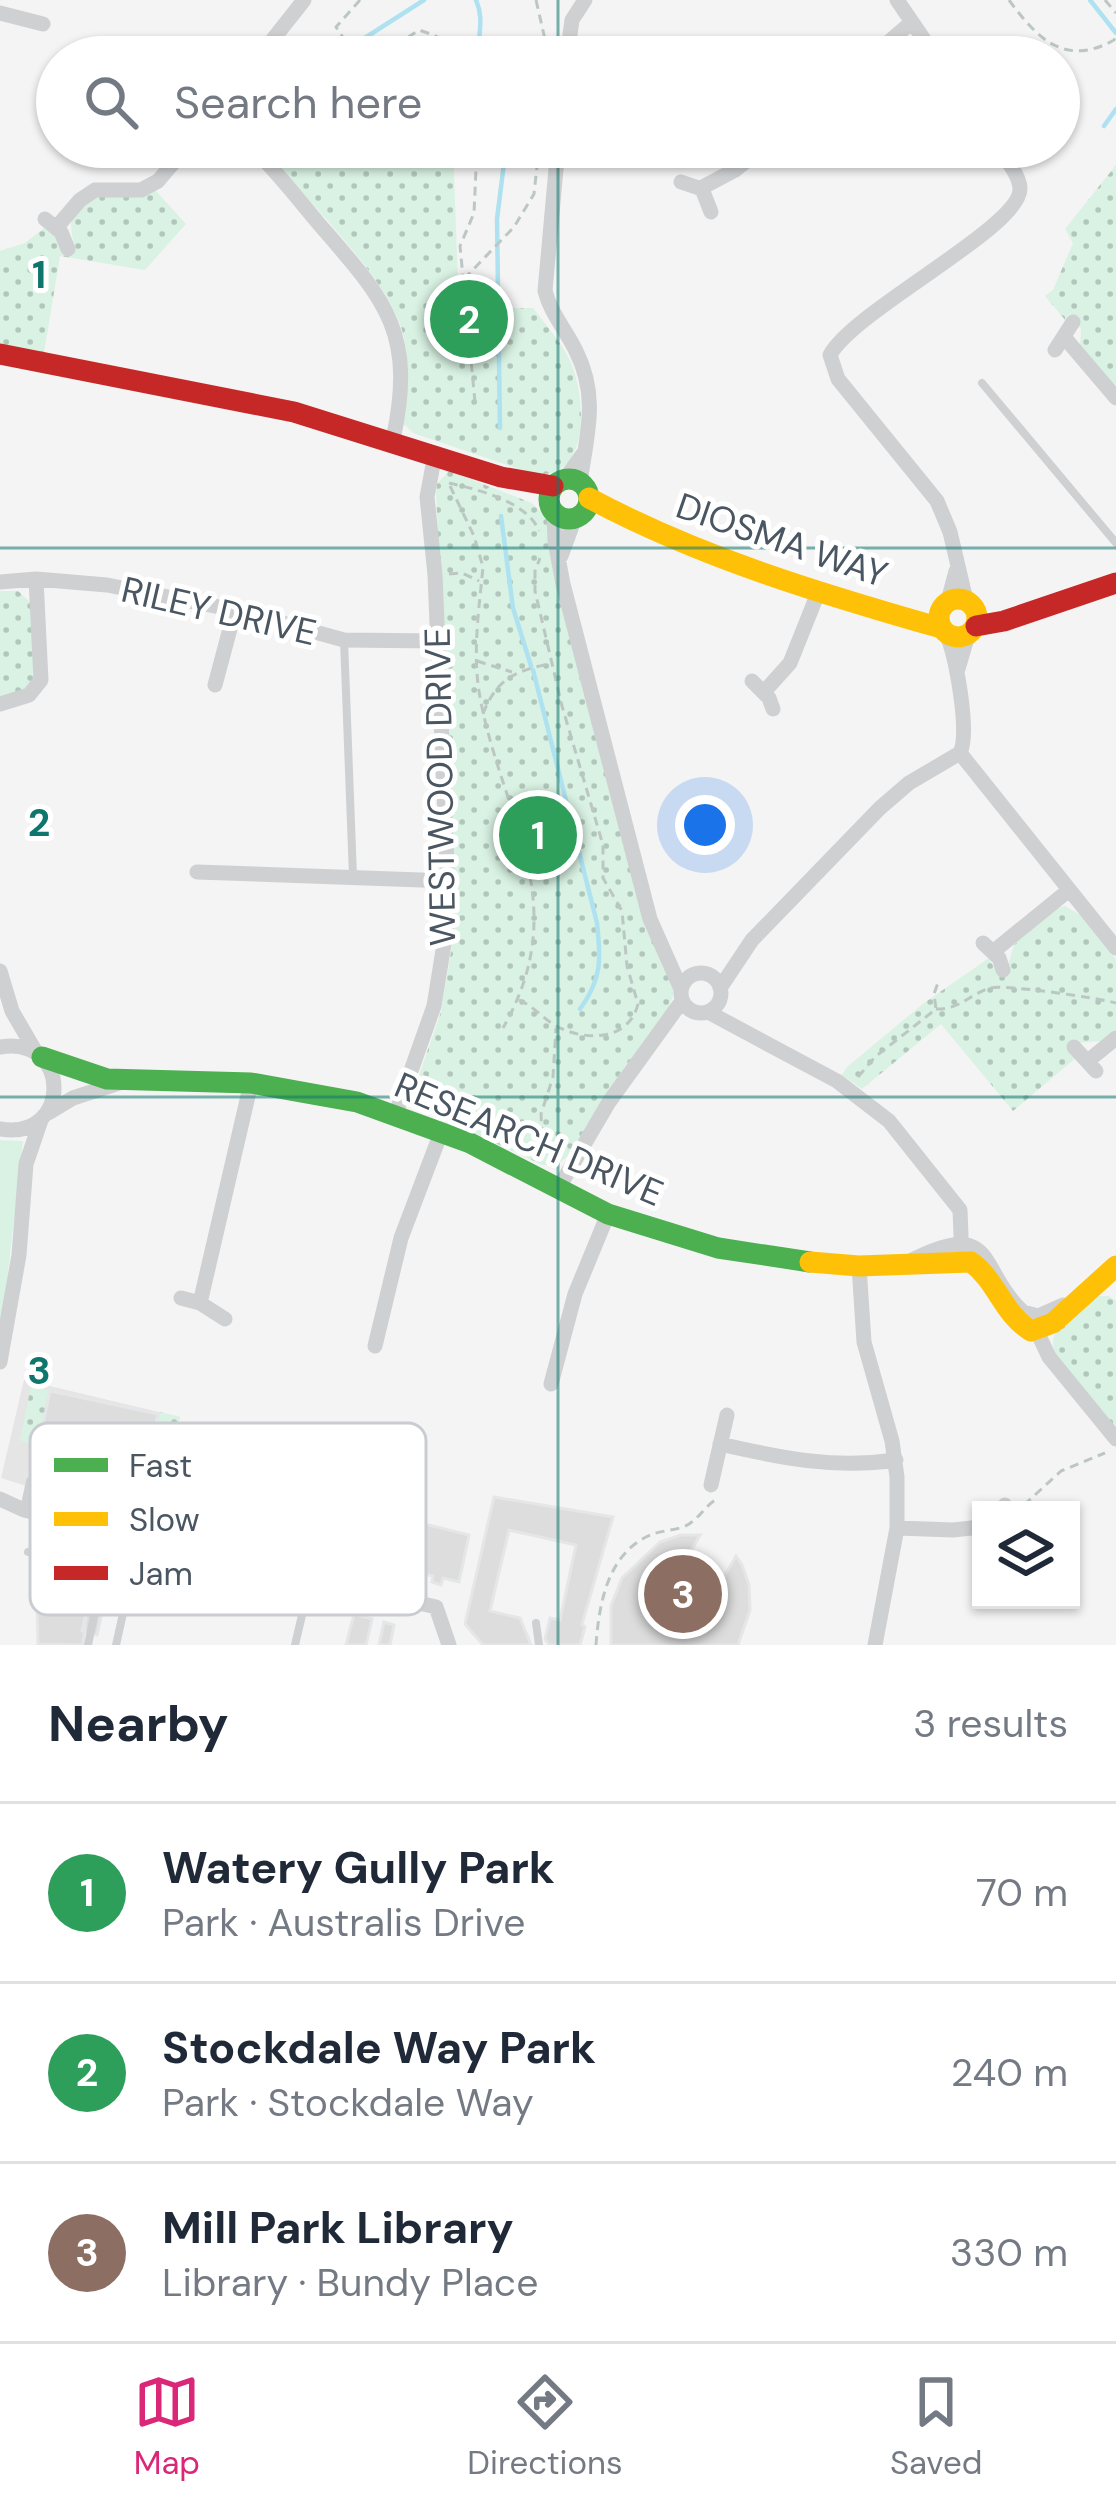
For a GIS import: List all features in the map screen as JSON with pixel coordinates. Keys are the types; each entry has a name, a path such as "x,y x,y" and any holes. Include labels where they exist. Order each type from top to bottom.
{"street":[{"path":"276,36 304,0"},
{"path":"570,36 572,20 585,0"},
{"path":"897,0 922,36"},
{"path":"0,13 43,24"},
{"path":"896,36 912,22"},
{"path":"68,249 51,223 95,190 141,190 158,182 170,168"},
{"path":"270,168 384,303 400,354 398,399 387,438"},
{"path":"556,168 545,291 548,305 582,362 592,421 568,499 560,565 637,871 682,994 702,1012 747,1031 850,1089 889,1121 956,1204 962,1252 983,1270 1024,1329 1054,1322 1081,1295 1114,1273"},
{"path":"681,182 701,188 738,168"},
{"path":"558,1189 599,1118 649,1050 686,979 752,940 889,799 960,753 965,739 958,672 957,568 950,532 937,501 838,379 830,355 835,345 886,302 956,254 1012,207 1020,194 1010,168"},
{"path":"701,188 711,212"},
{"path":"1064,336 1116,398"},
{"path":"0,354 45,365"},
{"path":"0,368 45,365"},
{"name":"DIOSMA WAY","path":"45,365 237,399 387,438 568,499 818,593 901,614 958,618"},
{"name":"WESTWOOD DRIVE","path":"396,1113 426,1034 442,974 449,881 428,497 435,454"},
{"path":"0,704 29,695 41,680 36,579"},
{"name":"RILEY DRIVE","path":"0,582 36,579 107,585 236,610 344,640 438,641"},
{"path":"958,618 1004,621 1116,583"},
{"path":"773,709 758,686 790,663 818,593"},
{"path":"215,685 236,610"},
{"path":"960,753 1116,948"},
{"path":"197,872 449,881"},
{"path":"1003,970 988,947 1069,890"},
{"path":"649,1050 721,993 752,940"},
{"path":"664,951 702,973 747,1031"},
{"path":"0,971 12,1011 55,1085 26,1164 19,1255 0,1363"},
{"path":"1074,1047 1093,1065 1116,1038"},
{"path":"0,1047 22,1046 39,1055"},
{"name":"RESEARCH DRIVE","path":"39,1055 89,1076 251,1083 328,1094 396,1113 442,1130 608,1214 677,1238 752,1256 859,1266 904,1264 962,1252"},
{"name":"RESEARCH DRIVE","path":"0,1129 24,1129 73,1098 128,1081"},
{"path":"200,1303 251,1083"},
{"path":"375,1346 401,1238 442,1130"},
{"path":"551,1384 575,1294 608,1214"},
{"path":"859,1266 868,1358 896,1460 897,1528 875,1645"},
{"path":"181,1298 226,1319"},
{"path":"1034,1324 1048,1357 1111,1445"},
{"path":"717,1490 727,1415"},
{"path":"720,1444 809,1463 848,1466 896,1460"},
{"path":"0,1499 30,1511"},
{"path":"0,1510 24,1510"},
{"path":"897,1528 972,1528"},
{"path":"426,1605 436,1607 449,1645"}],"lane":[{"path":"982,382 1116,543"},
{"path":"344,640 353,878"},
{"path":"24,1510 30,1480"},
{"path":"88,1645 95,1615"},
{"path":"116,1645 121,1615"},
{"path":"295,1645 302,1615"},
{"path":"536,1623 538,1645"}],"path":[{"path":"342,36 336,27 360,0"},
{"path":"536,0 544,36"},
{"path":"1009,0 1043,36"},
{"path":"1105,0 1116,14"},
{"path":"1080,53 1090,53 1116,35"},
{"path":"475,402 460,246 474,213 476,168"},
{"path":"462,280 514,227 534,194 537,168"},
{"path":"503,1028 519,1000 534,944 530,870 483,714 476,661 480,553 448,483 499,499 533,518 542,541"},
{"path":"519,1000 556,1026 607,1036 629,1023 638,1004 627,966 622,911 603,878 603,845 562,706 535,591 535,571 542,554"},
{"path":"435,575 462,572 482,584"},
{"path":"476,661 514,672 554,662"},
{"path":"483,714 514,672"},
{"path":"937,1009 934,994 939,980"},
{"path":"850,1089 875,1057 937,1009 957,1006 994,986 1089,995 1116,1003"},
{"path":"556,1026 553,1077 542,1114 542,1133 556,1164"},
{"path":"1020,1501 1061,1471 1111,1445"},
{"path":"596,1645 609,1580 627,1550 652,1534 688,1525 717,1490"}],"shaded area":[{"path":"24,1380 180,1417 179,1423 30,1423 30,1487 1,1478"}],"green space":[{"path":"1116,165 1116,388 1080,346 1081,329 1069,315 1066,321 1045,296 1053,290 1073,243 1065,229"},
{"path":"281,168 454,168 459,309 533,308 558,341 576,379 581,417 574,453 564,466 550,473 531,473 413,433 404,424 402,330 363,263"},
{"path":"155,190 186,224 145,270 60,256 44,353 0,344 0,251 25,243 44,228 75,250 72,219 87,202 108,194"},
{"path":"449,471 532,503 548,519 675,991 662,1025 625,1066 567,1157 555,1166 542,1165 417,1106 411,1098 441,1012 457,915 436,494 437,484"},
{"path":"0,591 18,591 32,604 34,680 25,690 0,698"},
{"path":"1065,906 1080,915 1116,959 1116,1030 1101,1041 1076,1043 1077,1057 1013,1111 941,1024 862,1089 842,1075 924,1003 989,958 997,973 1007,969 1014,945"},
{"path":"0,1140 23,1141 0,1342"},
{"path":"1097,1296 1116,1301 1116,1430 1056,1356 1053,1345 1064,1321"},
{"path":"31,1386 50,1391 43,1423 30,1423 30,1444 20,1440"},
{"path":"160,1412 180,1417 178,1423 157,1423"}],"building":[{"path":"50,1391 158,1414 156,1423 43,1423"},
{"path":"494,1497 613,1517 580,1645 549,1645 545,1639 550,1618 560,1620 576,1545 509,1530 490,1611 520,1618 531,1645 483,1645 465,1624"},
{"path":"426,1524 469,1535 459,1582 443,1578 441,1585 432,1582 433,1576 426,1575"},
{"path":"700,1535 688,1556 724,1577 736,1556 742,1565 750,1610 738,1645 611,1645 611,1606 622,1578 660,1542"},
{"path":"37,1615 86,1615 83,1645 38,1644"},
{"path":"85,1615 101,1615 97,1635 82,1631"},
{"path":"354,1615 372,1619 366,1645 346,1645"},
{"path":"384,1622 394,1625 390,1645 379,1645"}],"waterway":[{"path":"368,36 424,0"},
{"path":"476,0 480,36"},
{"path":"1090,0 1116,33"},
{"path":"1104,126 1116,109"},
{"path":"500,428 497,219 503,168"},
{"path":"501,516 513,608 531,666"},
{"path":"533,670 597,923 598,968 580,1009"}],"traffic: fast":[{"path":"569,479 583,485 589,499 583,513 569,519 555,513 549,499 555,485 569,479"},
{"path":"42,1057 107,1079 251,1083 357,1102 470,1143 608,1214 718,1248 810,1262"}],"traffic: slow":[{"path":"589,498 717,556 941,628"},
{"path":"958,599 972,604 977,618 972,632 958,637 944,632 939,618 944,604 958,599"},
{"path":"810,1262 859,1266 971,1262 1013,1316 1031,1331 1053,1323 1116,1266"}],"traffic: jam":[{"path":"0,354 294,412 501,477 553,486"},
{"path":"976,626 1116,583"}],"place":[{"name":"Stockdale Way Park","path":"469,319"},
{"name":"Watery Gully Park","path":"538,835"},
{"name":"Mill Park Library","path":"683,1594"}]}
